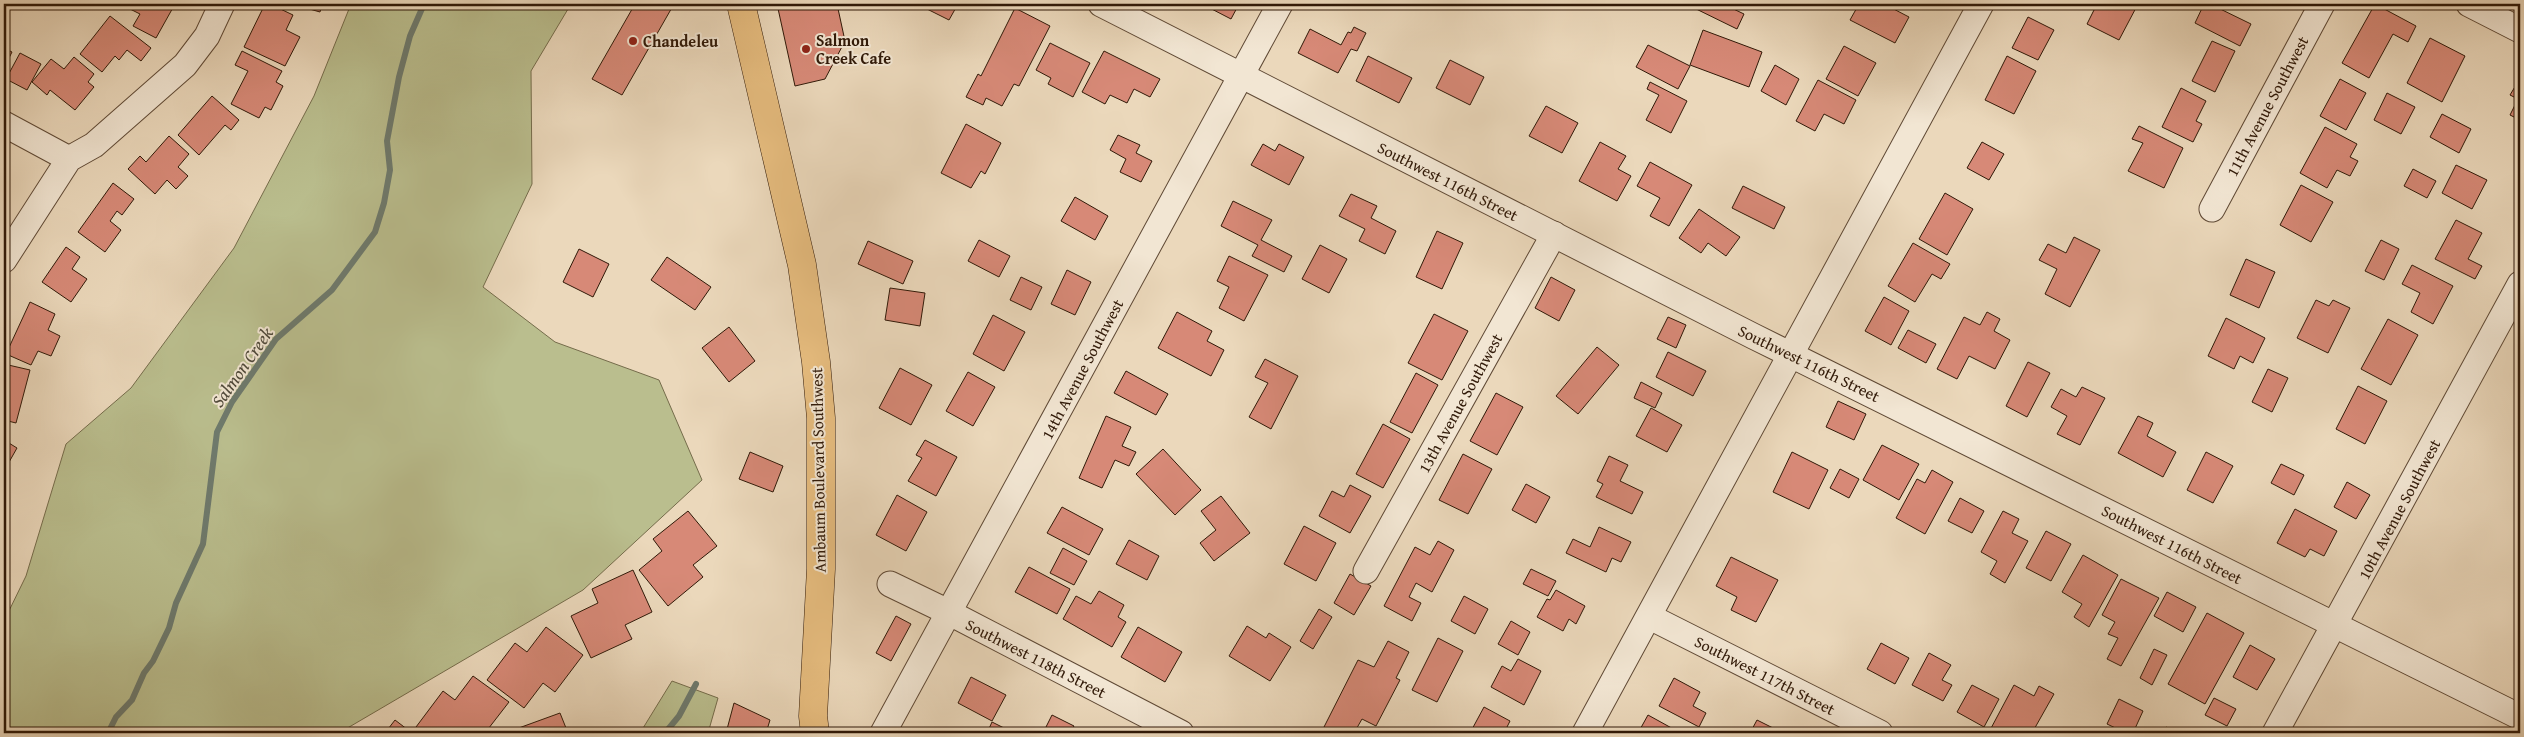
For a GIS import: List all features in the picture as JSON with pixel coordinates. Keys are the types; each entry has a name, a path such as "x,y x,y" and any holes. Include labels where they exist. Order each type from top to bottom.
{"main road":[{"name":"Ambaum Boulevard Southwest","path":"741,4 802,265 816,362 820,418 821,569 813,716 815,733"}],"street":[{"path":"4,260 69,160 94,145 185,65 207,36 222,4"},
{"name":"Southwest 116th Street","path":"1101,4 1790,355 2520,717"},
{"name":"14th Avenue Southwest","path":"883,733 1280,4"},
{"path":"1585,733 1650,617 1981,4"},
{"name":"11th Avenue Southwest","path":"2212,209 2322,4"},
{"path":"2469,4 2520,30"},
{"path":"4,124 69,160"},
{"name":"13th Avenue Southwest","path":"1366,571 1554,234"},
{"name":"10th Avenue Southwest","path":"2276,733 2520,284"},
{"name":"Southwest 118th Street","path":"890,584 948,612 1181,733"},
{"name":"Southwest 117th Street","path":"1650,617 1880,733"}],"green space":[{"path":"351,4 571,4 531,71 532,184 483,287 555,342 659,380 702,480 583,590 339,733 4,733 4,621 26,576 66,444 131,388 234,248 314,96"},
{"path":"672,681 718,698 708,733 640,733"}],"building":[{"path":"130,4 175,4 156,38 133,26 140,14 128,8"},
{"path":"265,4 270,4 293,15 286,30 300,37 285,66 244,47"},
{"path":"292,4 322,4 320,12"},
{"name":"Chandeleu","path":"635,4 674,4 622,95 592,79"},
{"path":"777,4 837,4 845,41 825,79 795,86"},
{"path":"917,4 958,4 949,20"},
{"path":"1202,4 1239,4 1231,19"},
{"path":"1686,4 1723,4 1744,14 1737,29"},
{"path":"1859,4 1884,4 1909,17 1895,43 1850,20"},
{"path":"2097,4 2138,4 2119,40 2087,24"},
{"path":"2204,4 2210,4 2251,24 2240,46 2195,23"},
{"path":"2375,4 2416,26 2408,42 2393,34 2369,78 2342,63"},
{"path":"1015,8 1050,26 1019,86 1014,84 1002,106 986,98 983,105 966,97 978,74 981,76"},
{"path":"110,16 151,48 141,61 127,50 119,60 115,56 102,72 80,54"},
{"path":"2028,17 2054,30 2038,60 2012,48"},
{"path":"1354,27 1366,33 1357,51 1351,49 1338,73 1298,53 1310,29 1341,45 1348,32 1351,33"},
{"path":"1703,30 1762,52 1749,87 1690,65"},
{"path":"2430,38 2465,56 2442,102 2407,83"},
{"path":"2212,41 2235,51 2215,92 2192,81"},
{"path":"1050,43 1090,63 1073,97 1048,84 1051,78 1036,70"},
{"path":"1648,45 1690,66 1678,89 1636,67"},
{"path":"1844,46 1876,63 1858,96 1826,79"},
{"path":"4,48 12,52 4,68"},
{"path":"242,51 282,71 276,82 283,86 271,110 265,107 259,118 231,104 248,71 235,65"},
{"path":"1104,51 1160,79 1150,97 1134,89 1127,103 1110,95 1105,104 1082,92"},
{"path":"20,53 41,64 27,90 6,79"},
{"path":"1368,56 1412,78 1399,103 1356,81"},
{"path":"2007,56 2036,71 2014,114 1985,100"},
{"path":"74,57 94,74 88,82 94,87 75,110 50,90 47,95 32,82 51,59 64,69"},
{"path":"1450,60 1484,77 1470,105 1436,88"},
{"path":"1775,65 1799,79 1786,105 1761,91"},
{"path":"2340,79 2366,93 2346,130 2320,116"},
{"path":"1818,80 1856,100 1844,124 1824,114 1815,131 1796,121"},
{"path":"1650,82 1687,101 1671,133 1646,120 1659,95 1647,89"},
{"path":"2516,85 2520,87 2520,120 2510,115 2518,99 2510,95"},
{"path":"2181,88 2206,101 2196,121 2202,124 2193,142 2162,127"},
{"path":"2387,93 2415,107 2401,134 2374,120"},
{"path":"212,96 239,120 231,130 225,125 199,155 178,135"},
{"path":"1546,106 1578,123 1562,153 1529,136"},
{"path":"2442,114 2471,129 2459,153 2430,137"},
{"path":"966,124 1001,143 985,174 981,171 971,188 941,173"},
{"path":"2139,126 2183,148 2164,188 2128,171 2143,143 2132,139"},
{"path":"2325,127 2357,144 2350,157 2358,161 2350,176 2337,170 2327,188 2300,173"},
{"path":"1118,135 1140,145 1136,153 1152,161 1141,182 1120,172 1126,159 1110,150"},
{"path":"169,136 189,154 178,167 188,176 176,189 167,180 155,194 128,169 140,156 146,162"},
{"path":"1600,142 1626,156 1618,169 1631,176 1617,201 1579,181"},
{"path":"1982,142 2004,154 1989,180 1967,168"},
{"path":"1263,144 1275,151 1279,144 1304,157 1289,185 1251,165"},
{"path":"1650,162 1692,185 1669,226 1650,216 1660,198 1637,186"},
{"path":"2456,165 2487,180 2472,209 2442,193"},
{"path":"2413,169 2436,181 2427,198 2404,186"},
{"path":"113,183 134,199 122,215 117,211 110,221 121,230 105,252 78,232"},
{"path":"2301,185 2333,202 2311,242 2280,225"},
{"path":"1743,186 1785,207 1774,229 1732,208"},
{"path":"1945,193 1973,209 1947,255 1919,239"},
{"path":"1351,194 1377,206 1371,218 1396,231 1385,254 1359,241 1365,229 1339,216"},
{"path":"1075,197 1108,216 1095,240 1061,221"},
{"path":"1233,201 1272,220 1261,240 1292,256 1284,272 1252,256 1258,245 1221,226"},
{"path":"1699,209 1740,237 1726,256 1708,243 1701,253 1679,238"},
{"path":"2456,220 2482,233 2468,259 2482,266 2475,279 2435,259"},
{"path":"1437,231 1463,243 1442,289 1416,277"},
{"path":"2074,237 2100,250 2070,307 2045,294 2057,269 2039,260 2048,244 2066,253"},
{"path":"979,240 1010,256 999,277 968,261"},
{"path":"2381,240 2399,249 2384,280 2365,271"},
{"path":"868,241 913,261 903,284 858,264"},
{"path":"1913,243 1950,264 1941,279 1932,274 1915,302 1888,286"},
{"path":"1320,245 1347,259 1329,293 1302,279"},
{"path":"66,247 80,257 72,269 87,279 71,302 42,282"},
{"path":"579,249 609,264 593,297 563,282"},
{"path":"1229,256 1268,275 1244,321 1219,308 1229,287 1217,281"},
{"path":"667,257 711,287 695,310 651,280"},
{"path":"2246,259 2275,272 2259,308 2230,295"},
{"path":"2412,265 2453,286 2433,324 2411,312 2420,293 2402,284"},
{"path":"1067,270 1091,282 1075,315 1051,304"},
{"path":"1021,277 1042,287 1031,310 1010,300"},
{"path":"1551,277 1575,290 1559,321 1535,308"},
{"path":"890,288 925,293 920,326 885,320"},
{"path":"1884,297 1909,311 1891,345 1865,331"},
{"path":"2316,300 2329,306 2333,300 2350,308 2328,353 2297,338"},
{"path":"30,302 55,314 48,330 60,336 51,356 38,351 31,365 6,354"},
{"path":"1177,312 1212,331 1207,341 1224,350 1211,376 1158,348"},
{"path":"1987,312 2000,319 1994,331 2010,340 1995,369 1969,356 1957,379 1937,369 1964,317 1980,325"},
{"path":"1434,314 1468,331 1442,380 1408,363"},
{"path":"993,315 1025,332 1004,371 973,354"},
{"path":"1668,317 1686,325 1676,348 1657,339"},
{"path":"2226,318 2265,338 2253,363 2240,356 2234,369 2208,356"},
{"path":"2388,319 2418,335 2391,385 2361,369"},
{"path":"729,327 755,361 729,382 702,348"},
{"path":"1908,330 1936,344 1926,363 1898,348"},
{"path":"1597,347 1619,365 1578,414 1556,396"},
{"path":"1668,352 1706,371 1693,396 1656,377"},
{"path":"1265,359 1298,376 1271,429 1249,417 1268,383 1255,377"},
{"path":"2028,362 2050,373 2027,417 2006,406"},
{"path":"4,364 30,370 16,423 4,420"},
{"path":"900,368 932,385 911,425 879,408"},
{"path":"2268,369 2288,378 2272,412 2252,402"},
{"path":"1126,371 1168,394 1156,415 1114,393"},
{"path":"968,372 995,387 973,426 946,411"},
{"path":"1416,373 1438,385 1412,433 1390,422"},
{"path":"1641,382 1662,393 1655,408 1634,398"},
{"path":"2358,386 2387,401 2365,444 2336,429"},
{"path":"2082,387 2105,398 2080,445 2057,434 2067,416 2051,407 2061,389 2076,397"},
{"path":"1496,393 1523,407 1497,455 1470,441"},
{"path":"1838,401 1866,414 1854,440 1826,427"},
{"path":"1651,408 1682,425 1667,452 1636,436"},
{"path":"1106,416 1131,427 1122,446 1136,452 1129,466 1115,460 1102,488 1079,478"},
{"path":"2138,416 2153,423 2147,436 2176,452 2163,477 2118,453"},
{"path":"1383,424 1410,439 1383,488 1356,474"},
{"path":"4,440 17,448 4,471"},
{"path":"925,440 957,457 936,496 908,481 922,458 916,455"},
{"path":"1882,445 1919,464 1899,500 1863,480"},
{"path":"1163,449 1201,490 1175,515 1136,474"},
{"path":"750,452 783,466 773,492 739,479"},
{"path":"1792,452 1828,470 1809,509 1773,492"},
{"path":"2206,452 2233,466 2213,503 2187,490"},
{"path":"1463,454 1492,469 1468,514 1439,500"},
{"path":"1609,456 1628,465 1620,481 1643,492 1632,514 1596,497 1603,484 1597,481"},
{"path":"2281,464 2304,475 2294,495 2271,483"},
{"path":"1840,469 1859,479 1849,498 1830,488"},
{"path":"1932,470 1953,482 1925,534 1896,518 1917,479 1925,483"},
{"path":"2347,482 2370,495 2356,519 2334,507"},
{"path":"1526,484 1550,497 1536,523 1512,510"},
{"path":"1350,485 1371,496 1350,533 1319,516 1332,491 1344,497"},
{"path":"897,495 927,512 906,551 876,535"},
{"path":"1221,496 1250,533 1214,561 1200,543 1216,530 1201,511"},
{"path":"1960,498 1984,511 1972,533 1948,521"},
{"path":"1062,507 1103,529 1089,555 1047,533"},
{"path":"2295,509 2337,531 2324,556 2310,549 2305,557 2277,543"},
{"path":"688,511 717,546 693,565 703,577 668,606 639,570 662,551 653,539"},
{"path":"2003,511 2019,519 2012,533 2028,541 2005,583 1990,574 1997,561 1981,552"},
{"path":"1304,526 1336,543 1316,581 1284,564"},
{"path":"1599,527 1631,542 1621,562 1612,558 1606,572 1566,553 1573,539 1590,547"},
{"path":"2046,531 2071,544 2051,581 2026,568"},
{"path":"1129,540 1159,556 1147,580 1116,564"},
{"path":"1438,541 1454,550 1432,592 1416,583 1409,597 1421,603 1412,621 1384,606 1415,547 1430,555"},
{"path":"1063,548 1087,561 1074,585 1050,573"},
{"path":"2083,555 2118,575 2089,627 2074,617 2082,604 2062,592"},
{"path":"1731,557 1778,580 1756,622 1731,610 1737,597 1716,586"},
{"path":"1029,567 1070,589 1057,614 1015,592"},
{"path":"1531,569 1556,581 1548,596 1523,584"},
{"path":"633,570 652,612 625,625 632,639 591,658 571,616 598,603 592,589"},
{"path":"1350,574 1371,586 1354,615 1334,603"},
{"path":"2121,579 2159,598 2121,666 2107,659 2118,638 2108,634 2115,622 2102,615"},
{"path":"1556,590 1585,606 1576,624 1569,619 1563,631 1537,617 1547,599 1550,600"},
{"path":"1099,591 1124,605 1118,617 1126,622 1112,647 1063,619 1076,596 1091,604"},
{"path":"2167,592 2196,607 2183,632 2154,616"},
{"path":"1464,596 1488,609 1475,634 1451,621"},
{"path":"1319,609 1332,617 1313,649 1300,641"},
{"path":"2207,613 2244,633 2205,704 2168,684"},
{"path":"896,616 911,624 891,661 876,653"},
{"path":"1511,621 1530,632 1518,655 1498,644"},
{"path":"1247,626 1266,638 1269,633 1291,647 1270,681 1229,656"},
{"path":"546,627 583,655 555,692 543,683 524,708 487,680 515,643 527,652"},
{"path":"1138,627 1182,652 1165,682 1121,657"},
{"path":"1438,638 1463,651 1437,702 1412,690"},
{"path":"1388,641 1409,652 1396,678 1400,680 1376,726 1362,719 1354,733 1335,733 1324,727 1358,660 1374,667"},
{"path":"1881,643 1909,658 1895,684 1867,669"},
{"path":"2250,645 2275,659 2257,690 2233,677"},
{"path":"2154,649 2167,655 2152,685 2140,678"},
{"path":"1929,653 1951,665 1942,680 1952,685 1943,701 1912,685"},
{"path":"1518,659 1541,671 1524,705 1491,687 1502,666 1511,671"},
{"path":"473,676 509,702 485,733 475,733 470,729 467,733 424,733 416,727 443,691 455,700"},
{"path":"971,677 1006,695 992,721 958,703"},
{"path":"1674,678 1700,692 1693,706 1706,713 1699,727 1659,706"},
{"path":"1972,685 1999,699 1984,727 1957,712"},
{"path":"2014,685 2034,696 2039,686 2054,694 2032,733 1989,732"},
{"path":"2214,698 2236,709 2227,726 2205,715"},
{"path":"2119,699 2143,711 2133,733 2126,733 2107,724"},
{"path":"734,703 770,720 766,733 726,733"},
{"path":"1484,707 1510,721 1504,733 1470,733"},
{"path":"560,713 568,733 517,733 516,729"},
{"path":"1052,715 1074,726 1070,733 1043,733"},
{"path":"1648,715 1677,731 1676,733 1638,733"},
{"path":"395,720 412,733 385,733"},
{"path":"1757,720 1783,733 1750,733"},
{"path":"992,722 1012,732 987,733"},
{"path":"2166,727 2177,733 2162,733"}],"waterway":[{"name":"Salmon Creek","path":"108,733 116,717 132,700 144,673 153,661 169,628 176,603 203,544 217,432 232,402 276,339 332,290 375,232 384,203 390,170 387,141 399,77 410,36 424,4"},
{"path":"665,733 679,716 696,684"}],"place":[{"name":"Chandeleu","path":"633,41"},
{"name":"Salmon Creek Cafe","path":"806,49"}]}
